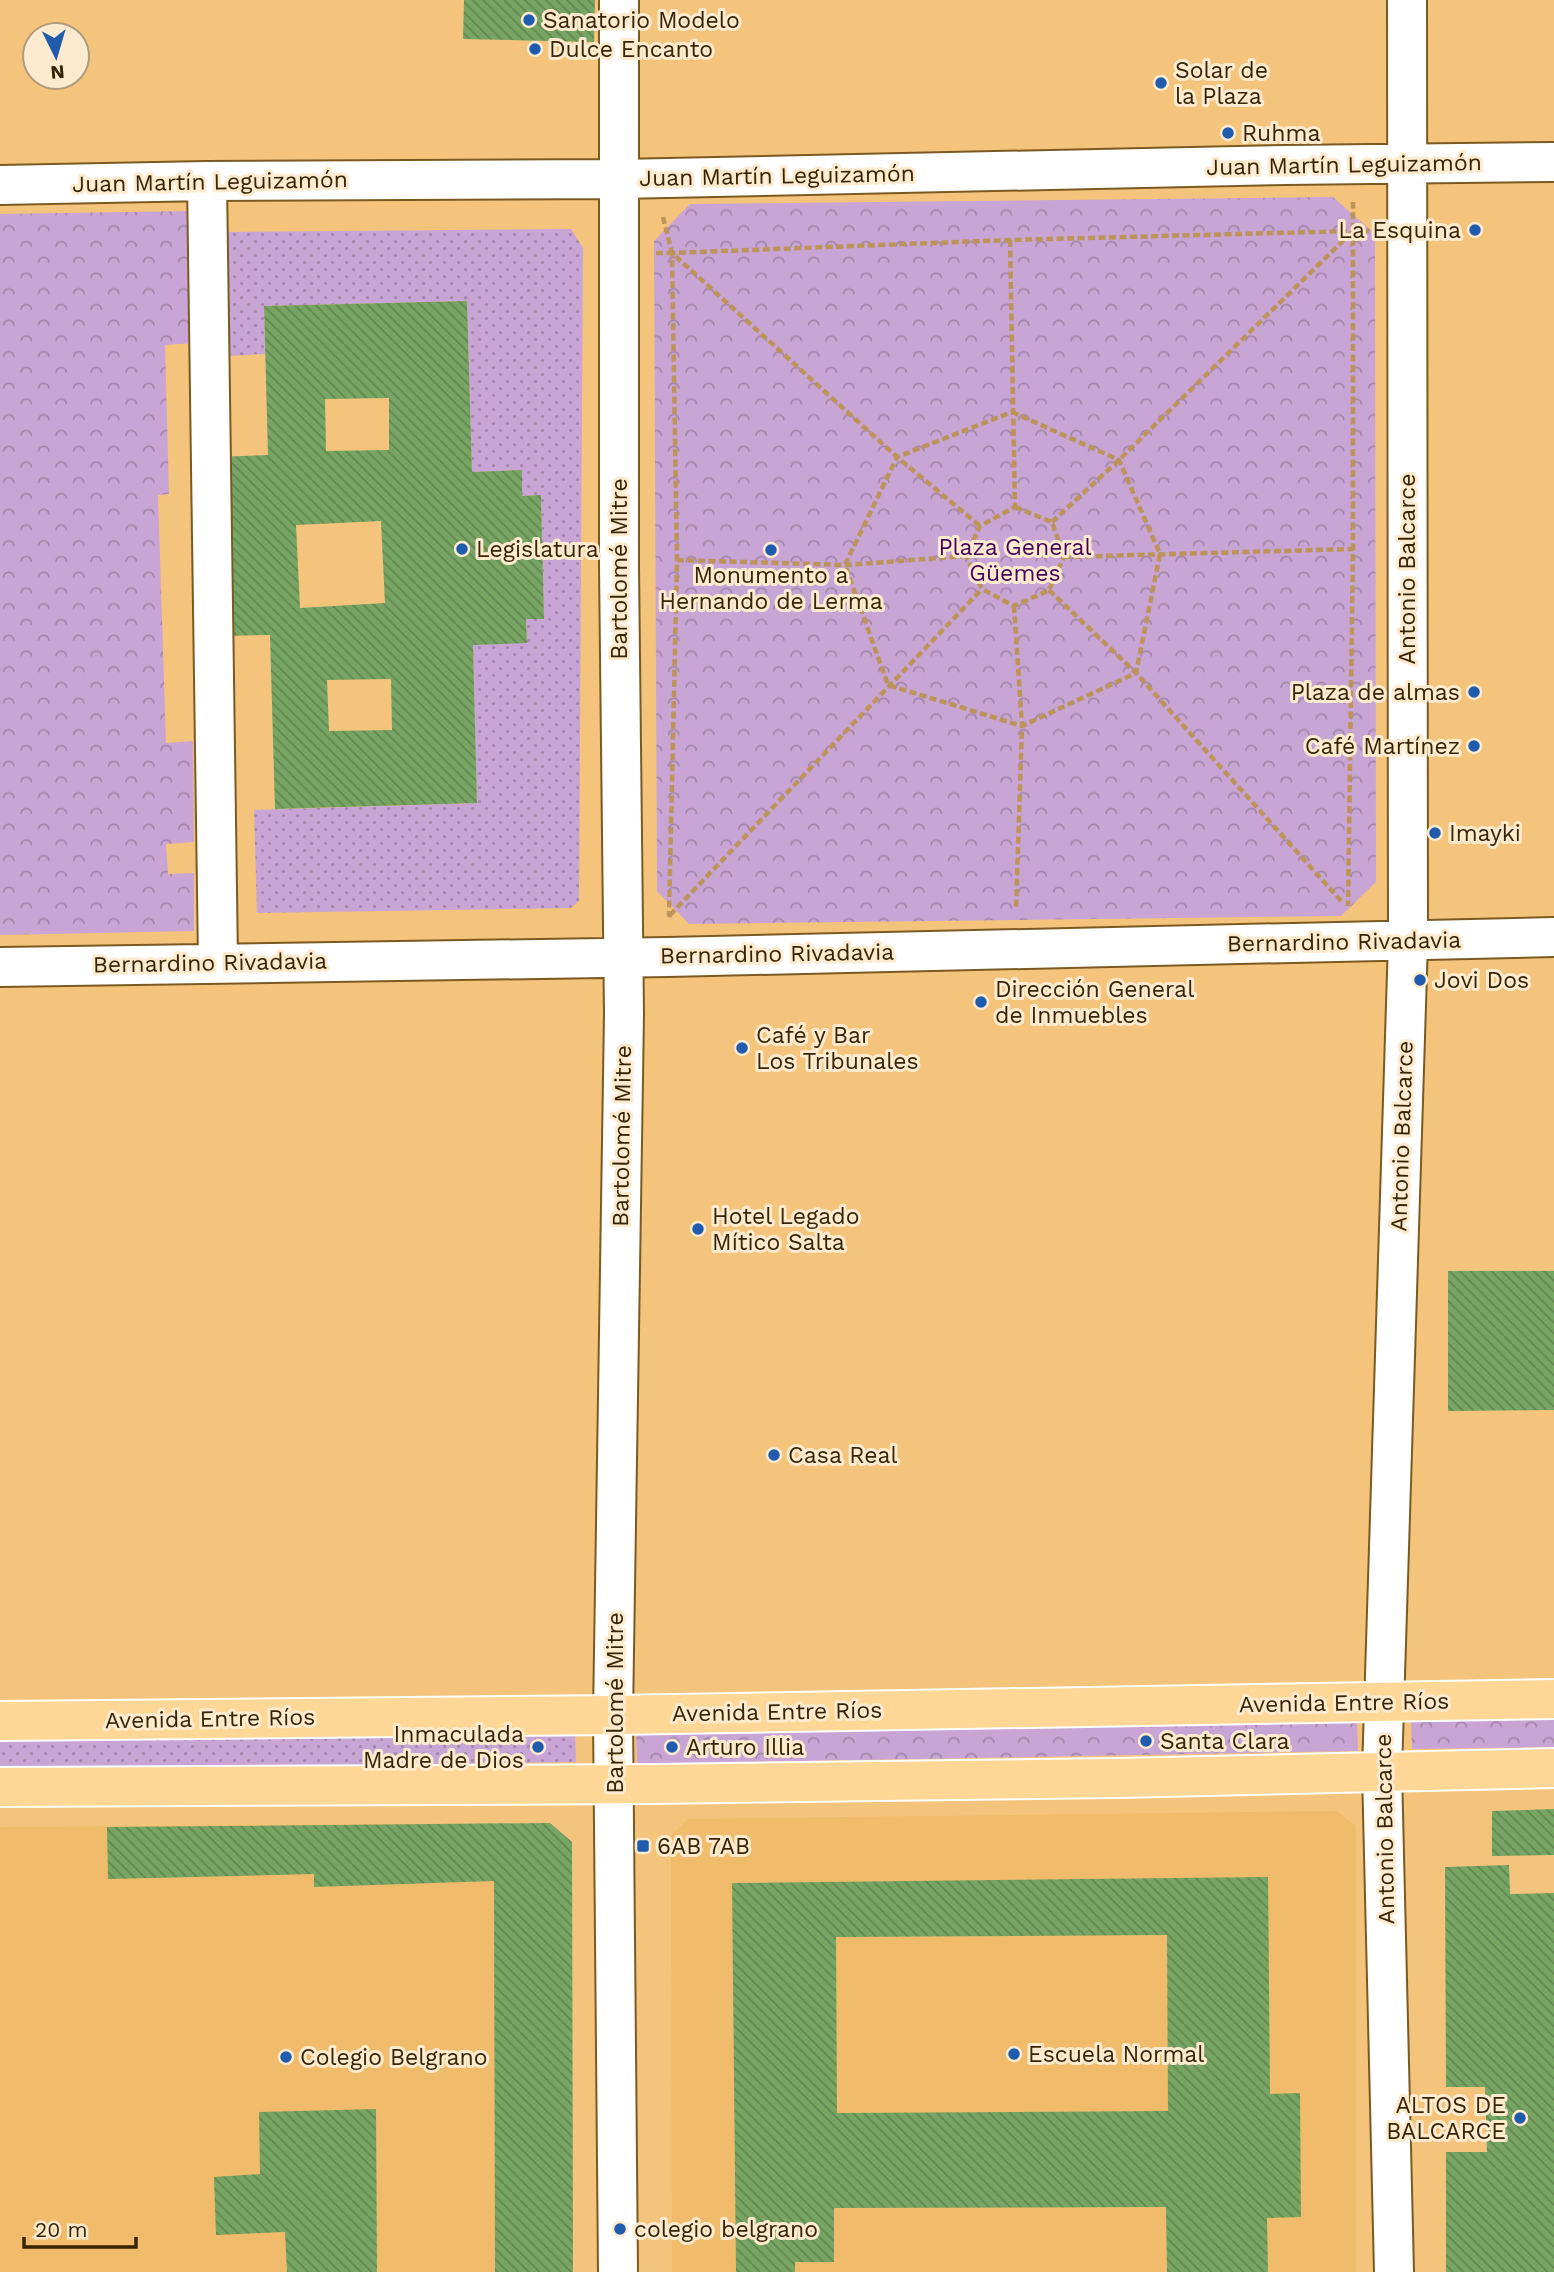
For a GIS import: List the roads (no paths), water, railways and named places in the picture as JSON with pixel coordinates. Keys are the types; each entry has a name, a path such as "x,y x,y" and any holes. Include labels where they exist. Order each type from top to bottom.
{"main road":[{"name":"Avenida Entre Ríos","path":"0,1721 613,1715 1554,1699"},
{"path":"0,1787 1119,1778 1554,1768"}],"street":[{"name":"Bartolomé Mitre","path":"618,2272 613,1715 623,940 619,566 636,179 620,0"},
{"name":"Antonio Balcarce","path":"1394,2272 1382,1771 1408,941 1407,0"},
{"name":"Juan Martín Leguizamón","path":"0,185 636,179 1271,165 1554,162"},
{"path":"207,181 218,962"},
{"name":"Bernardino Rivadavia","path":"0,967 218,962 623,940 1408,941 1554,937"}],"place":[{"name":"Sanatorio Modelo","path":"529,20"},
{"name":"Dulce Encanto","path":"535,49"},
{"name":"Solar de la Plaza","path":"1161,83"},
{"name":"Ruhma","path":"1228,133"},
{"name":"La Esquina","path":"1475,230"},
{"name":"Legislatura","path":"462,549"},
{"name":"Monumento a Hernando de Lerma","path":"771,550"},
{"name":"Plaza de almas","path":"1474,692"},
{"name":"Café Martínez","path":"1474,746"},
{"name":"Imayki","path":"1435,833"},
{"name":"Jovi Dos","path":"1420,980"},
{"name":"Dirección General de Inmuebles","path":"981,1002"},
{"name":"Café y Bar Los Tribunales","path":"742,1048"},
{"name":"Hotel Legado Mítico Salta","path":"698,1229"},
{"name":"Casa Real","path":"774,1455"},
{"name":"Santa Clara","path":"1146,1741"},
{"name":"Inmaculada Madre de Dios","path":"538,1747"},
{"name":"Arturo Illia","path":"672,1747"},
{"name":"6AB 7AB","path":"643,1846"},
{"name":"Escuela Normal","path":"1014,2054"},
{"name":"Colegio Belgrano","path":"286,2057"},
{"name":"ALTOS DE BALCARCE","path":"1520,2118"},
{"name":"colegio belgrano","path":"620,2229"}],"park label":[{"name":"Plaza General Güemes","path":"1015,560"}]}
